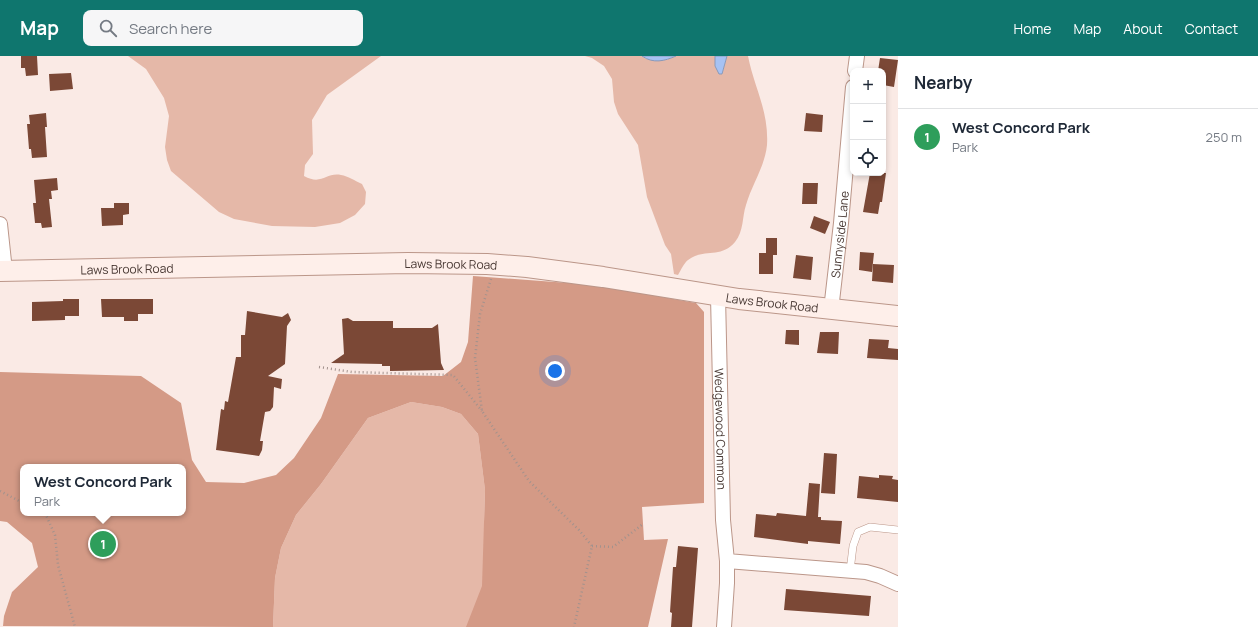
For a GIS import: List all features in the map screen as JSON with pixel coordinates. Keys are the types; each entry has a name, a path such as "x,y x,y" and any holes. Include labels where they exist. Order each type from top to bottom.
{"street":[{"path":"855,68 856,56"},
{"name":"Sunnyside Lane","path":"831,310 841,223 852,104"},
{"path":"0,224 2,271"},
{"name":"Laws Brook Road","path":"2,271 408,263 495,265 603,277 718,296 831,310 898,316"},
{"name":"Wedgewood Common","path":"718,296 723,520 727,561 724,627"},
{"path":"727,561 850,570 880,576 898,584"}],"lane":[{"path":"850,570 853,546 858,532 870,527 898,530"}],"path":[{"path":"482,411 475,358 480,314 495,265"},
{"path":"319,367 352,372 453,375 482,411 529,481 579,530 592,546 613,547 643,524"},
{"path":"0,491 20,501"},
{"path":"46,516 55,535 58,565 75,627"},
{"path":"574,627 592,546"}],"shaded area":[{"path":"128,56 381,56 327,95 312,120 313,154 305,165 304,176 310,179 315,180 331,175 341,175 349,177 362,184 366,192 365,204 355,215 340,223 315,227 272,226 234,219 219,212 171,171 167,160 165,147 169,116 164,98 146,69"},
{"path":"585,56 642,56 646,59 666,60 676,56 715,56 715,66 722,74 727,56 748,56 766,121 767,145 764,160 746,205 740,233 738,238 730,247 718,252 694,256 685,263 678,275 674,274 671,254 665,245 647,197 638,145 618,114 614,102 612,79 604,66 592,58"},
{"path":"473,276 595,285 696,303 704,312 704,503 642,507 644,540 668,539 648,627 466,627 482,586 485,490 478,434 461,414 442,407 411,402 368,418 321,484 296,515 281,548 275,578 273,627 3,626 4,616 12,592 38,567 32,543 7,522 0,521 0,372 141,376 181,403 192,460 206,482 244,483 276,475 294,458 321,418 338,374 443,376 461,362 468,342"},
{"path":"411,402 442,407 461,414 478,434 485,490 484,521 620,627 273,627 275,578 281,548 296,515 321,484 368,418"}],"water":[{"path":"642,56 676,56 655,61 646,59"},
{"path":"715,56 727,56 722,74 719,74 715,66"}],"building":[{"path":"21,56 37,56 38,75 26,76 25,68 21,68"},
{"path":"880,58 898,60 894,87 886,86 886,68 878,68"},
{"path":"71,73 73,89 50,91 49,74"},
{"path":"46,113 47,127 45,127 47,157 32,158 31,149 29,149 27,124 30,124 29,115"},
{"path":"806,113 823,115 822,132 804,131"},
{"path":"869,176 886,176 882,202 880,202 878,214 863,212"},
{"path":"57,178 58,190 51,191 52,199 49,199 52,227 42,228 41,223 35,223 33,203 36,203 34,180"},
{"path":"803,183 818,183 817,204 802,204"},
{"path":"114,203 129,203 129,214 123,215 123,225 102,226 101,208 114,208"},
{"path":"814,216 830,222 825,234 810,228"},
{"path":"766,238 777,238 777,255 773,255 773,274 759,274 759,253 766,253"},
{"path":"860,252 874,253 872,272 859,270"},
{"path":"796,255 813,257 811,280 793,278"},
{"path":"873,264 894,265 893,283 872,281"},
{"path":"63,299 79,299 79,316 65,316 65,320 32,321 32,302 63,301"},
{"path":"101,299 153,299 153,314 138,314 138,321 124,321 124,317 102,317"},
{"path":"247,311 282,317 288,313 291,320 287,326 285,364 268,376 282,379 281,389 274,387 273,407 270,411 265,412 260,441 263,441 262,450 259,456 216,450 221,409 224,410 225,401 228,402 236,357 241,357 241,335 245,335"},
{"path":"348,318 353,321 393,321 393,328 432,328 438,324 441,363 444,370 390,371 390,366 382,366 382,364 331,363 344,354 342,319"},
{"path":"786,330 799,330 799,345 785,344"},
{"path":"820,332 839,332 838,354 817,353"},
{"path":"869,339 889,340 888,348 898,349 898,360 867,358"},
{"path":"824,453 837,454 835,494 821,493"},
{"path":"879,475 893,476 892,479 898,480 898,502 857,498 859,476 879,478"},
{"path":"809,483 820,484 818,517 821,517 821,520 842,521 840,544 808,541 808,544 754,537 756,514 776,516 777,513 806,516"},
{"path":"678,546 698,548 692,627 671,627 672,613 670,612 673,567 676,567"},
{"path":"786,589 871,596 869,616 784,610"}],"place":[{"name":"West Concord Park","path":"103,544"}]}
